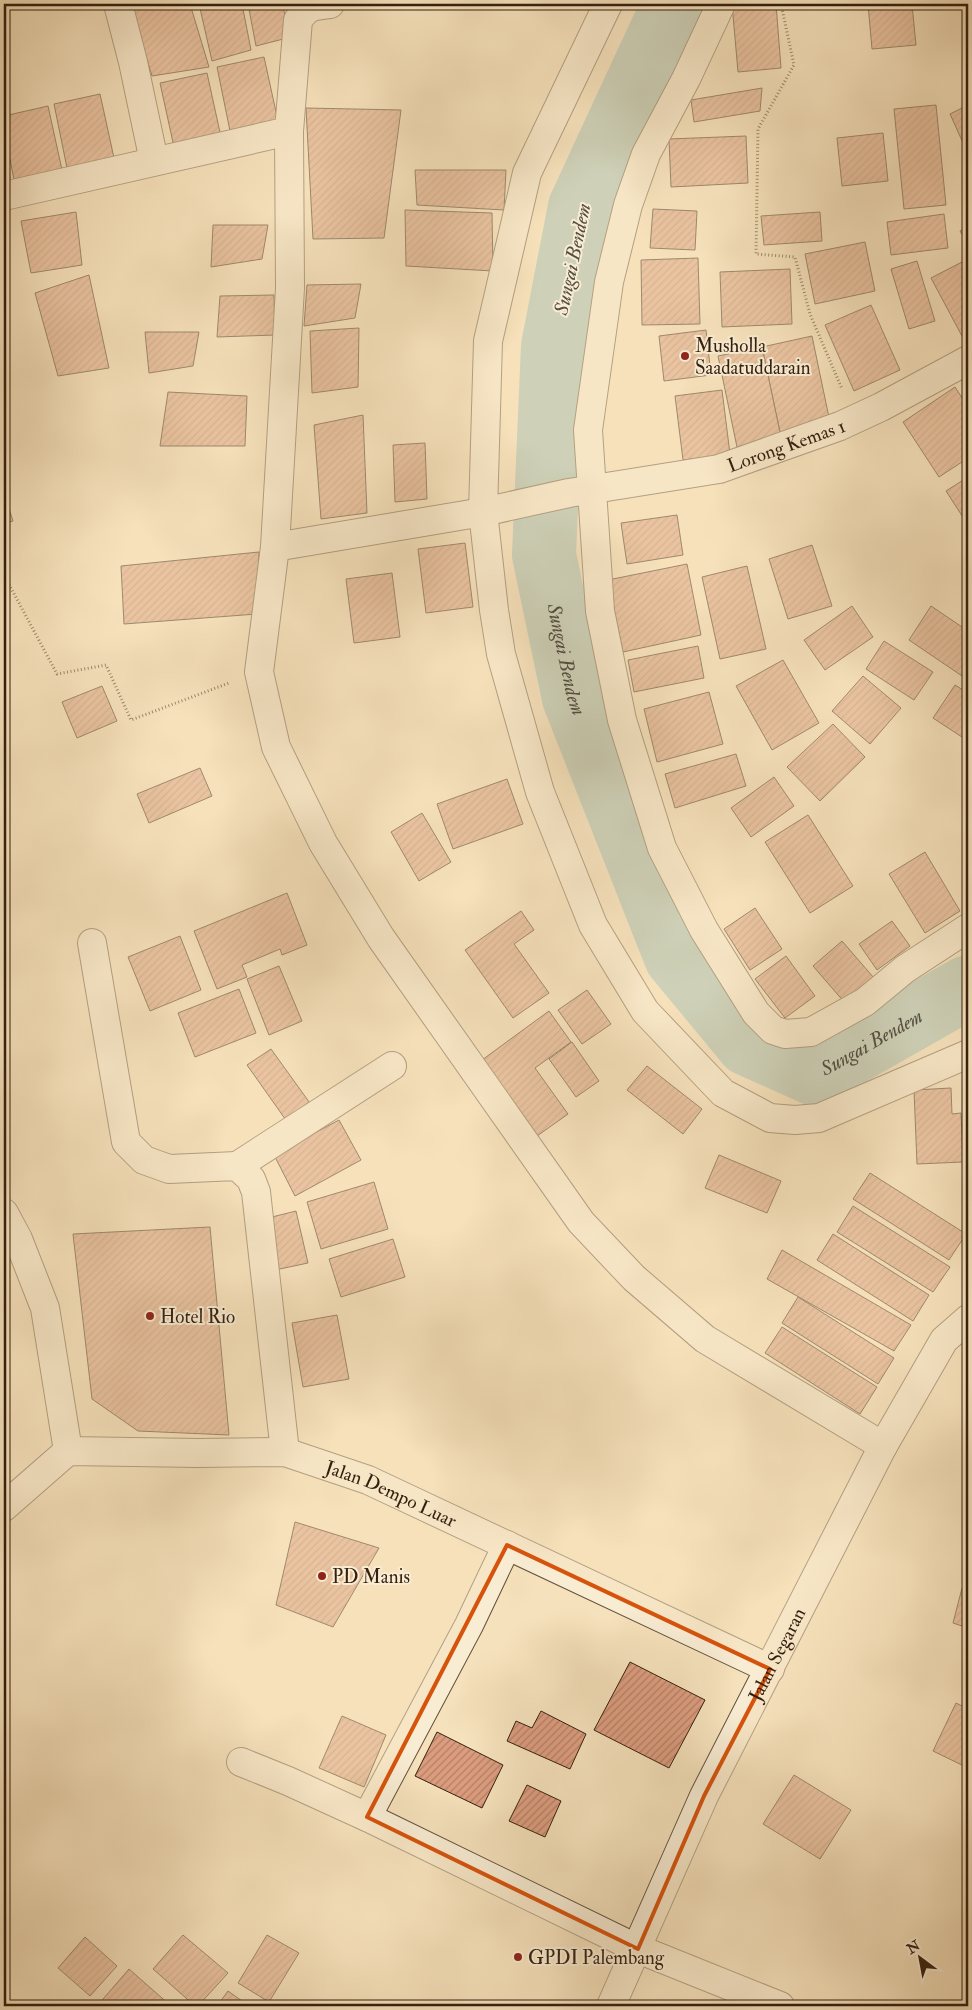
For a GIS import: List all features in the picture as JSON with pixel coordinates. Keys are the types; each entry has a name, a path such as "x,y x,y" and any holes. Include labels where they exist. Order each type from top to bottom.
{"street":[{"path":"118,4 133,62 154,162"},
{"path":"330,4 311,6 305,10 298,20 289,130 290,288 275,547 259,672 276,746 322,843 380,938 581,1222 634,1278 705,1339 883,1446"},
{"path":"608,4 527,173 488,341 482,512 501,654 540,792 593,925 645,1011 723,1093 770,1118 795,1120 819,1118 968,1054"},
{"path":"721,4 686,79 646,154 628,205 609,282 588,430 580,492 600,611 622,720 662,848 704,930 756,1014 773,1030 785,1034 811,1032 865,1002 905,969 968,928"},
{"path":"4,196 289,130"},
{"name":"Lorong Kemas 1","path":"275,547 719,469 855,419 968,360"},
{"path":"92,943 126,1142 144,1160 169,1169 237,1166 392,1066"},
{"path":"237,1166 251,1179 256,1192 285,1452"},
{"path":"4,1214 18,1239 45,1308 68,1451 4,1507"},
{"name":"Jalan Segaran","path":"611,2006 638,1949 704,1796 883,1446 944,1340 968,1319"},
{"name":"Jalan Dempo Luar","path":"68,1451 285,1452 368,1480 770,1669"},
{"path":"367,1817 469,1626 507,1545"},
{"path":"241,1762 288,1780 367,1817 638,1949 780,2006"}],"path":[{"path":"781,4 794,65 758,129 756,254 795,257 810,314 855,419"},
{"path":"4,575 57,674 106,665 131,720 259,672"}],"highlighted area":[{"path":"507,1545 770,1669 704,1796 638,1949 367,1817"}],"building":[{"path":"130,4 190,4 209,67 152,76"},
{"path":"199,4 242,4 251,50 212,61"},
{"path":"248,4 282,4 291,37 256,46"},
{"path":"732,4 776,4 781,68 738,72"},
{"path":"868,4 912,4 916,45 872,49"},
{"path":"264,57 278,121 230,131 217,67"},
{"path":"207,73 221,137 174,147 160,83"},
{"path":"762,88 760,111 694,122 691,100"},
{"path":"100,94 114,158 67,168 54,104"},
{"path":"936,105 946,205 904,209 894,109"},
{"path":"968,105 968,154 950,114"},
{"path":"48,106 62,170 14,180 4,128 4,116"},
{"path":"306,108 401,110 384,238 313,239"},
{"path":"883,133 888,181 842,186 837,138"},
{"path":"746,136 748,183 671,187 669,139"},
{"path":"4,151 10,178 4,179"},
{"path":"415,170 506,170 504,210 417,205"},
{"path":"653,209 697,211 695,250 650,248"},
{"path":"405,210 492,213 493,271 406,266"},
{"path":"76,212 82,265 31,273 21,221"},
{"path":"820,212 822,241 764,245 761,216"},
{"path":"944,214 948,248 891,255 887,222"},
{"path":"213,225 268,225 262,259 211,267"},
{"path":"968,226 968,245 960,231"},
{"path":"865,242 875,291 815,304 805,254"},
{"path":"698,258 700,324 642,325 641,260"},
{"path":"917,261 935,321 909,329 891,269"},
{"path":"962,262 968,273 968,335 963,338 931,278"},
{"path":"790,269 792,324 722,327 720,272"},
{"path":"89,275 109,368 58,376 35,293"},
{"path":"361,284 355,318 304,326 307,285"},
{"path":"274,295 275,335 217,337 220,296"},
{"path":"871,305 900,370 854,391 825,325"},
{"path":"359,328 358,387 312,393 310,331"},
{"name":"Musholla Saadatuddarain","path":"706,330 711,375 664,381 659,336"},
{"path":"145,332 199,332 193,366 149,373"},
{"path":"812,336 831,427 781,437 762,347"},
{"path":"762,347 781,437 737,447 718,356"},
{"path":"955,387 968,407 968,458 939,477 903,422"},
{"path":"722,390 730,454 683,460 675,396"},
{"path":"168,392 247,396 245,446 160,446"},
{"path":"363,415 367,513 321,519 314,425"},
{"path":"425,443 427,499 395,502 393,445"},
{"path":"968,477 968,525 946,491"},
{"path":"4,493 13,521 4,524"},
{"path":"677,515 683,555 627,564 621,523"},
{"path":"465,543 473,607 426,613 418,549"},
{"path":"812,545 832,606 788,619 769,559"},
{"path":"259,552 257,614 124,624 121,566"},
{"path":"687,564 701,635 623,652 608,580"},
{"path":"747,566 766,649 720,659 702,577"},
{"path":"392,573 400,637 354,643 346,579"},
{"path":"852,606 873,637 825,670 804,640"},
{"path":"931,606 968,631 968,667 962,676 909,640"},
{"path":"884,641 933,672 914,700 866,669"},
{"path":"698,646 704,678 634,692 628,660"},
{"path":"783,660 819,723 772,750 736,686"},
{"path":"863,676 901,708 870,744 832,711"},
{"path":"955,685 968,693 968,741 933,718"},
{"path":"102,686 117,721 77,738 62,702"},
{"path":"709,692 723,744 657,762 644,709"},
{"path":"833,724 865,757 820,801 787,767"},
{"path":"736,754 746,786 675,808 665,774"},
{"path":"200,768 212,796 149,823 137,794"},
{"path":"774,777 794,806 751,837 731,808"},
{"path":"507,779 523,824 453,849 437,804"},
{"path":"422,813 451,862 419,881 391,832"},
{"path":"808,815 853,886 810,913 765,842"},
{"path":"925,852 960,911 925,933 889,874"},
{"path":"287,893 307,945 282,955 280,949 242,965 247,977 217,989 194,931"},
{"path":"755,908 782,949 750,970 724,929"},
{"path":"521,911 534,930 514,944 549,993 513,1018 465,950"},
{"path":"892,921 910,946 877,970 859,944"},
{"path":"180,936 201,990 150,1011 128,957"},
{"path":"842,941 874,978 845,1003 813,966"},
{"path":"786,956 815,996 785,1018 755,979"},
{"path":"279,966 302,1021 269,1035 247,979"},
{"path":"239,989 256,1033 195,1057 178,1013"},
{"path":"587,990 611,1024 582,1044 558,1010"},
{"path":"549,1011 571,1042 535,1068 568,1114 537,1136 482,1060"},
{"path":"572,1042 599,1081 576,1097 549,1059"},
{"path":"271,1049 312,1106 288,1123 247,1065"},
{"path":"647,1066 702,1109 683,1134 627,1090"},
{"path":"951,1088 952,1114 961,1113 963,1162 917,1164 914,1090"},
{"path":"339,1120 361,1160 295,1196 274,1155"},
{"path":"719,1155 781,1181 767,1213 705,1188"},
{"path":"870,1173 966,1234 949,1260 853,1199"},
{"path":"374,1182 388,1229 321,1249 307,1202"},
{"path":"853,1206 950,1267 933,1292 837,1232"},
{"path":"296,1211 308,1263 275,1270 264,1219"},
{"name":"Hotel Rio","path":"210,1227 229,1435 138,1431 92,1399 73,1234"},
{"path":"833,1234 929,1295 913,1321 817,1260"},
{"path":"393,1239 405,1277 341,1297 329,1259"},
{"path":"782,1250 911,1325 894,1351 767,1279"},
{"path":"798,1297 894,1358 878,1384 782,1323"},
{"path":"337,1315 349,1379 303,1387 292,1323"},
{"path":"782,1327 877,1387 860,1414 765,1353"},
{"name":"PD Manis","path":"295,1522 379,1548 333,1627 276,1605"},
{"path":"962,1588 968,1590 968,1628 953,1623"},
{"path":"630,1662 705,1700 669,1768 594,1730"},
{"path":"956,1703 968,1709 968,1768 933,1751"},
{"path":"541,1711 586,1734 570,1769 507,1741 516,1721 532,1728"},
{"path":"342,1716 386,1735 364,1787 319,1768"},
{"path":"437,1732 503,1765 482,1808 415,1776"},
{"path":"794,1775 851,1810 820,1859 763,1824"},
{"path":"527,1785 561,1801 545,1837 509,1821"},
{"path":"183,1935 228,1973 198,2006 195,2006 153,1969"},
{"path":"267,1935 299,1953 269,2002 238,1983"},
{"path":"85,1937 117,1966 90,1996 58,1968"},
{"path":"129,1969 171,2006 97,2006"},
{"path":"228,1991 249,2006 217,2006"},
{"path":"4,1995 8,2003 4,2006"}],"waterway":[{"name":"Sungai Bendem","path":"674,4 580,207 553,346 544,555 574,698 676,957 748,1044 815,1074 968,987"}],"place":[{"name":"Musholla Saadatuddarain","path":"685,356"},
{"name":"Hotel Rio","path":"150,1316"},
{"name":"PD Manis","path":"322,1576"},
{"name":"GPDI Palembang","path":"518,1957"}]}
